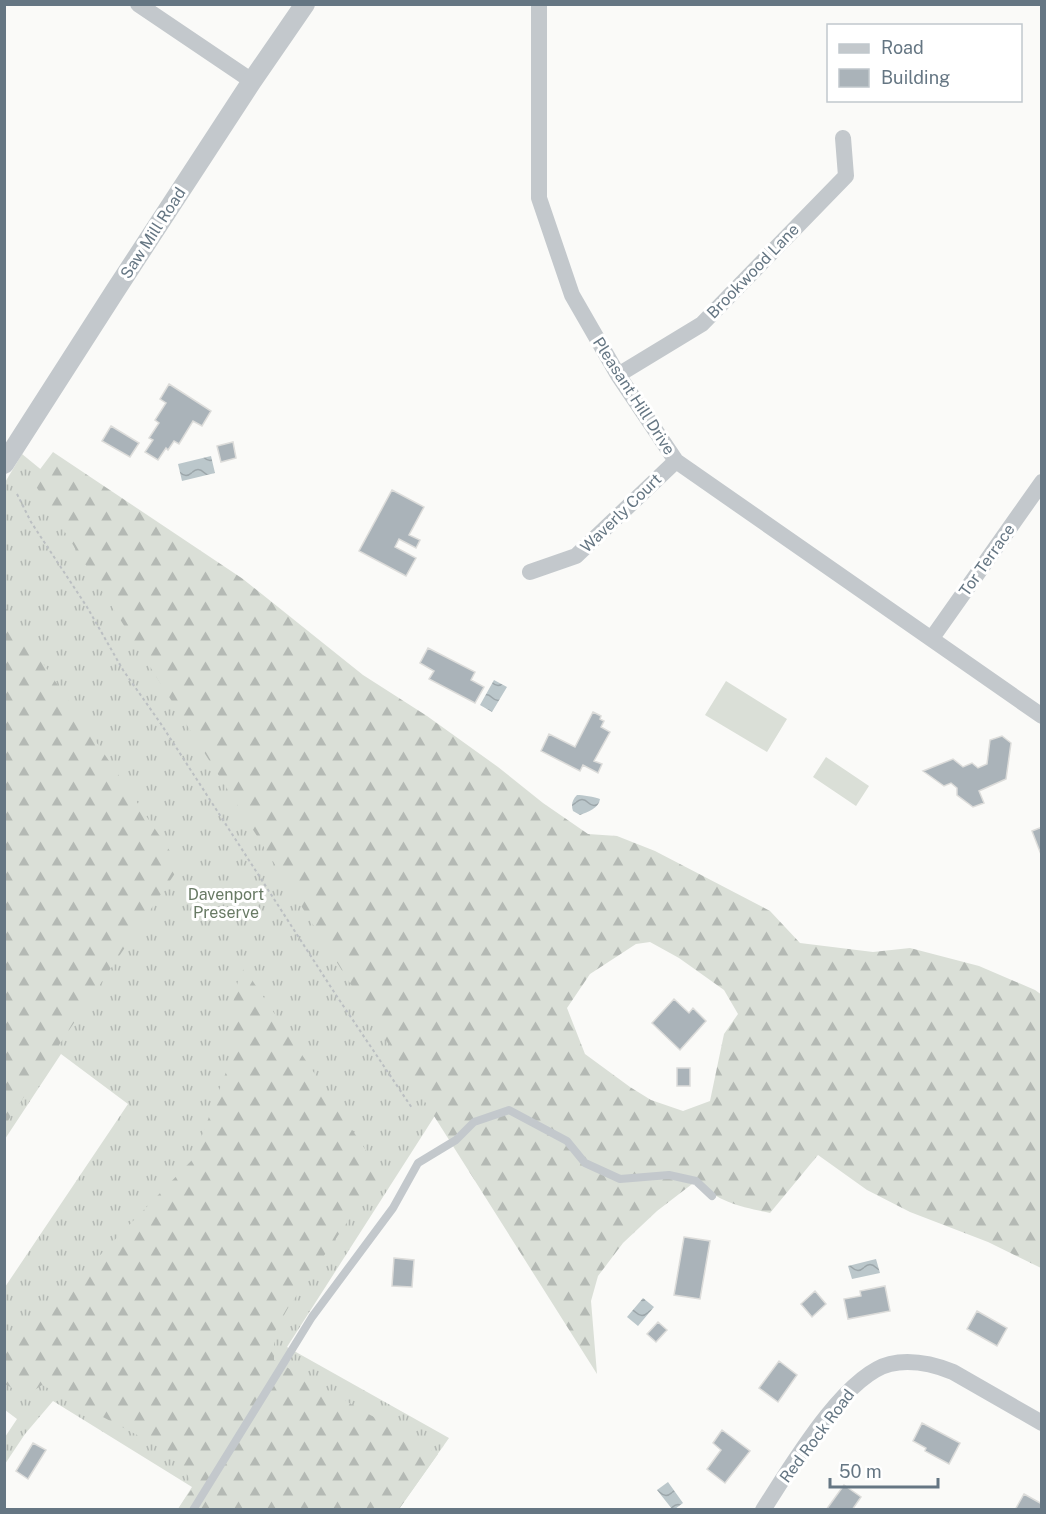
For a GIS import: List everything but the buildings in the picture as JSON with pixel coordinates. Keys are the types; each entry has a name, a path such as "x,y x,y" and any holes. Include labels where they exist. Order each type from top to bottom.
{"street":[{"path":"138,4 252,81"},
{"name":"Saw Mill Road","path":"4,464 41,403 305,4"},
{"name":"Pleasant Hill Drive","path":"539,5 539,198 572,295 618,375 676,461 1041,716"},
{"name":"Brookwood Lane","path":"618,375 702,324 846,176 843,138"},
{"name":"Waverly Court","path":"530,572 576,556 676,461"},
{"name":"Tor Terrace","path":"932,638 1041,482"},
{"name":"Red Rock Road","path":"763,1509 837,1404 871,1373 889,1364 905,1362 938,1366 953,1372 1041,1423"}],"lane":[{"path":"192,1509 312,1317 393,1208 418,1163 456,1140 474,1122 509,1110 567,1141 585,1163 620,1179 669,1175 696,1181 712,1196"}],"path":[{"path":"17,494 31,522 87,607 123,669 162,724 336,995 412,1108"}],"green space":[{"path":"53,452 243,579 363,675 427,716 588,834 617,836 655,851 770,911 800,943 873,952 910,948 979,966 1042,995 1041,1268 988,1242 910,1212 867,1190 818,1155 770,1213 730,1203 696,1181 657,1211 623,1243 598,1276 591,1301 597,1374 32,480","holes":["650,942 679,958 724,990 738,1014 724,1034 710,1101 683,1111 651,1100 585,1054 567,1008 590,974 636,944"]},
{"name":"Davenport Preserve","path":"22,454 571,903 287,1347 449,1438 399,1509 178,1509 192,1487 53,1401 25,1434 5,1464 5,1437 17,1419 5,1410 5,1287 128,1104 61,1054 5,1139 4,484"},
{"path":"5,607 180,866 5,1125"},
{"path":"726,681 787,719 767,752 705,715"},
{"path":"826,757 869,786 856,806 813,777"},
{"path":"244,968 381,1173 288,1308 274,1333 274,1360 379,1420 395,1432 438,1454 399,1509 178,1509 193,1487 179,1457 42,1385 26,1396 5,1384 5,1349 15,1343 193,1159 231,1059 230,1015 238,981"}],"water":[{"path":"211,456 215,473 182,481 178,464"},
{"path":"494,680 507,687 492,712 480,705"},
{"path":"577,795 600,799 590,811 580,815 572,809"},
{"path":"876,1259 880,1273 852,1279 848,1266"},
{"path":"643,1298 654,1307 638,1326 627,1317"},
{"path":"668,1482 683,1503 675,1509 672,1509 657,1490"}]}
